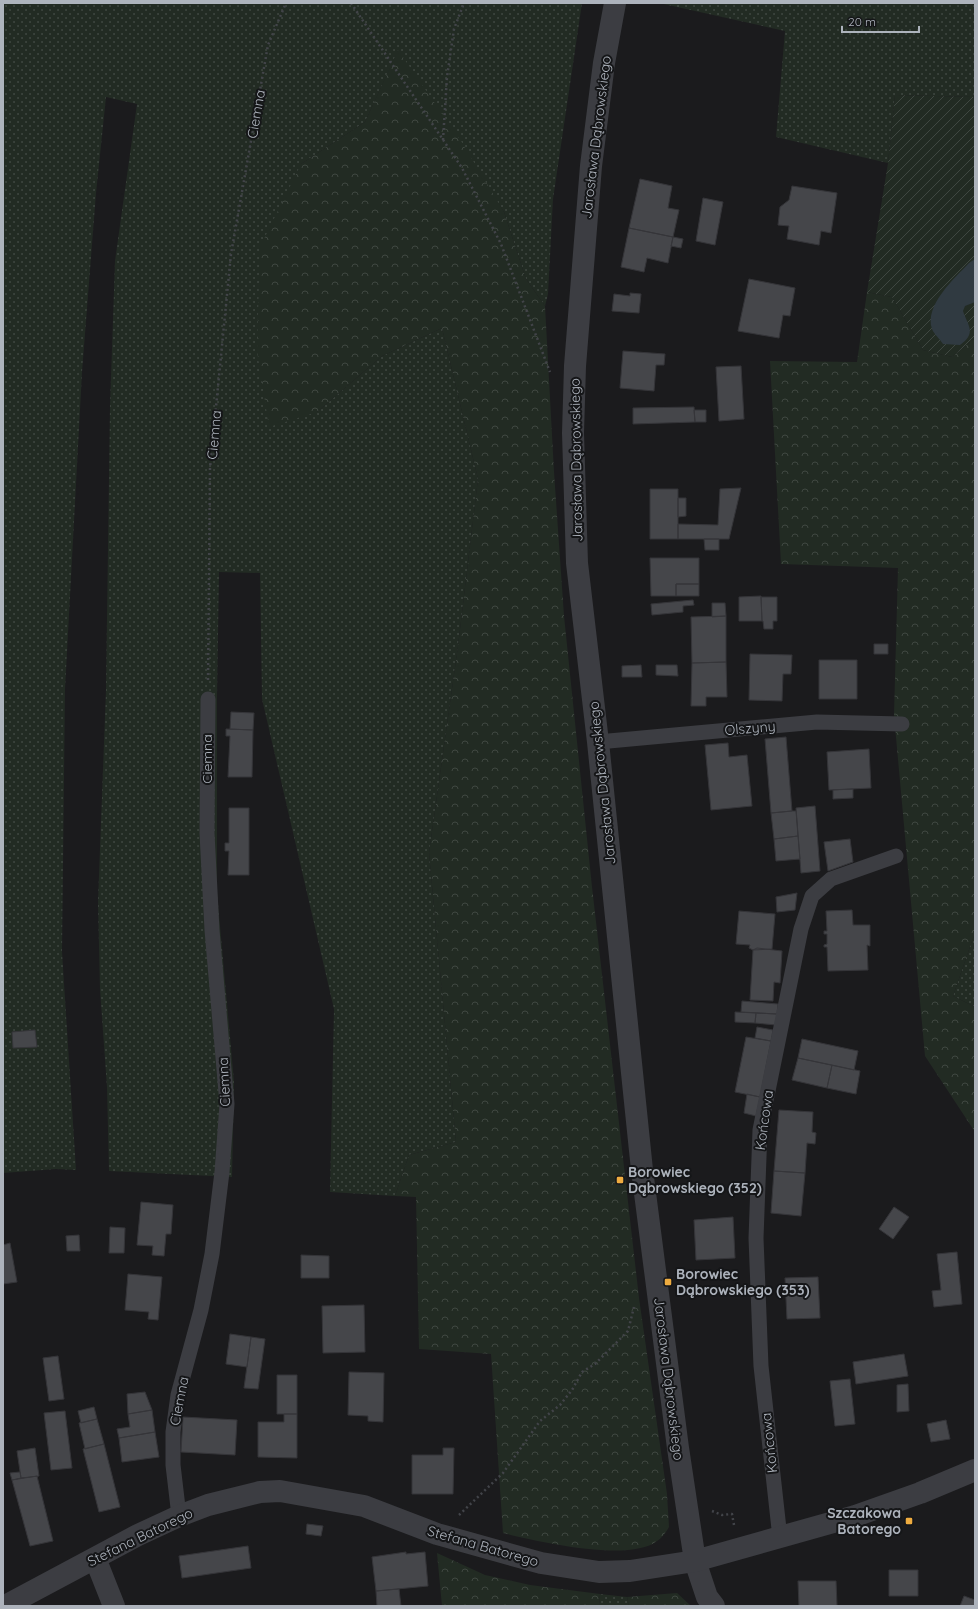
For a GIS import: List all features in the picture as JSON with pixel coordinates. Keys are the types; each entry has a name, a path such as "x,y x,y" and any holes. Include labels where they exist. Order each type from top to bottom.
{"street":[{"name":"Jarosława Dąbrowskiego","path":"616,3 604,63 592,166 578,320 573,433 578,562 642,1170 678,1448 695,1561 707,1597 714,1606"},
{"name":"Stefana Batorego","path":"5,1606 138,1535 179,1516 235,1498 260,1492 280,1491 364,1506 436,1534 541,1563 599,1572 630,1571 695,1561 780,1538 855,1516 920,1493 975,1470"},
{"path":"95,1558 114,1606"}],"lane":[{"name":"Ciemna","path":"179,1516 173,1465 173,1432 178,1395 202,1310 212,1254 222,1172 227,1104 212,930 207,833 208,698"},
{"name":"Olszyny","path":"598,742 817,722 902,724"},
{"name":"Końcowa","path":"780,1538 762,1366 756,1238 760,1130 801,929 812,896 831,879 896,856"}],"path":[{"name":"Ciemna","path":"208,698 210,468 231,254 268,46 286,3"},
{"path":"351,3 462,168 501,244 551,375"},
{"path":"443,140 447,77 454,29 464,3"},
{"path":"436,1534 466,1509 503,1473 540,1421 560,1405 572,1390 582,1372 595,1364 628,1331 637,1288 640,1283 656,1276"}],"green space":[{"path":"3,3 582,3 553,199 548,294 545,306 526,279 504,212 398,51 365,122 301,164 317,412 382,356 442,328 478,479 458,646 429,853 456,1142 409,1155 395,1196 330,1192 334,1009 262,699 260,573 219,572 217,697 217,893 234,1082 232,1177 109,1171 107,1087 100,989 98,902 106,690 110,407 115,261 137,104 106,97 96,193 82,372 65,689 62,952 76,1170 56,1169 3,1173"},
{"path":"659,3 975,3 975,103 973,97 895,95 888,163 776,137 785,31"},
{"path":"398,50 461,141 504,212 526,279 545,306 564,616 592,887 639,1298 667,1494 669,1527 665,1533 657,1541 644,1547 626,1550 605,1550 559,1545 503,1533 491,1354 419,1349 416,1197 395,1196 409,1155 456,1142 429,853 458,646 478,479 442,328 382,356 317,412 269,427 257,351 260,247 301,164 365,122"},
{"path":"895,95 973,97 975,103 975,338 952,357 923,350 892,297 867,292 888,163"},
{"path":"867,292 892,297 923,350 952,357 975,338 975,937 973,938 953,996 975,1007 975,1132 925,1056 894,715 898,568 781,564 770,361 857,362"},
{"path":"975,937 975,1007 953,996 973,938"},
{"path":"437,1553 485,1575 530,1585 600,1594 599,1606 442,1606"},
{"path":"677,1593 691,1606 629,1606 627,1597"},
{"path":"600,1594 627,1597 629,1606 599,1606"}],"shaded area":[{"path":"975,259 975,302 965,306 963,311 969,325 970,333 965,341 960,345 943,344 932,329 932,311 936,302 949,284 969,263"}],"building":[{"path":"640,179 672,186 668,208 679,210 673,237 629,228"},
{"path":"792,186 837,193 831,233 821,231 819,245 787,239 789,226 778,225 780,207 789,200"},
{"path":"703,198 723,202 715,245 696,241"},
{"path":"629,228 673,237 668,263 647,258 644,272 621,267"},
{"path":"673,237 683,239 681,248 671,246"},
{"path":"749,279 795,288 790,316 783,315 779,338 738,331"},
{"path":"630,293 641,294 639,313 612,311 614,294 630,296"},
{"path":"623,351 665,354 664,365 656,365 654,391 620,388"},
{"path":"741,366 744,419 719,421 716,367"},
{"path":"694,407 695,422 633,424 633,408"},
{"path":"694,410 706,410 706,422 695,422"},
{"path":"741,488 729,539 678,539 678,524 718,525 720,489"},
{"path":"650,489 678,489 678,539 650,539"},
{"path":"678,498 686,498 686,516 678,517"},
{"path":"704,539 719,539 719,550 705,550"},
{"path":"650,558 699,558 699,584 676,584 676,596 651,596"},
{"path":"676,584 699,584 699,596 676,596"},
{"path":"761,596 762,621 739,621 739,597"},
{"path":"761,597 777,597 777,621 773,621 773,629 764,629 762,621"},
{"path":"693,600 694,605 683,606 683,612 652,615 651,604"},
{"path":"712,603 725,603 726,616 712,617"},
{"path":"726,616 726,662 692,663 691,617"},
{"path":"874,644 888,644 888,654 874,654"},
{"path":"750,654 792,655 791,674 783,674 782,701 749,700"},
{"path":"819,660 857,660 857,699 819,699"},
{"path":"726,662 727,697 706,697 706,706 691,706 692,663"},
{"path":"641,665 642,677 622,677 622,666"},
{"path":"656,665 677,665 678,676 656,675"},
{"path":"231,712 254,713 253,730 230,729"},
{"path":"226,729 253,730 252,777 228,777 230,736 226,736"},
{"path":"786,737 792,811 771,813 765,739"},
{"path":"728,743 729,757 747,755 752,806 711,810 705,745"},
{"path":"869,749 871,788 829,790 827,752"},
{"path":"853,789 853,798 833,799 833,790"},
{"path":"815,806 820,871 801,873 796,808"},
{"path":"229,808 249,808 249,875 228,875 229,851 225,851 225,843 229,843"},
{"path":"796,811 798,836 774,839 771,813"},
{"path":"798,836 800,859 776,861 774,839"},
{"path":"850,839 853,862 828,871 824,842"},
{"path":"797,893 795,910 777,912 776,897"},
{"path":"852,910 853,925 870,925 870,946 867,945 868,970 828,971 827,947 824,947 824,945 827,944 827,934 824,934 824,931 827,931 826,911"},
{"path":"739,911 775,914 772,949 753,950 749,948 750,945 736,944"},
{"path":"757,948 782,951 780,983 774,982 773,1001 750,1000 753,950"},
{"path":"742,1001 778,1004 777,1014 741,1012"},
{"path":"735,1012 756,1013 755,1023 735,1022"},
{"path":"756,1013 777,1014 776,1025 755,1023"},
{"path":"757,1027 773,1030 771,1041 755,1038"},
{"path":"35,1030 37,1047 13,1048 12,1032"},
{"path":"746,1037 771,1041 760,1097 735,1092"},
{"path":"802,1039 858,1051 854,1070 798,1058"},
{"path":"798,1058 832,1065 827,1088 792,1080"},
{"path":"832,1065 860,1071 856,1094 827,1088"},
{"path":"747,1094 760,1097 756,1116 744,1113"},
{"path":"779,1110 813,1112 812,1132 816,1133 815,1144 807,1143 805,1173 774,1171"},
{"path":"774,1171 805,1173 801,1216 771,1213"},
{"path":"141,1202 173,1205 171,1234 166,1234 164,1256 152,1255 153,1246 137,1245"},
{"path":"894,1207 909,1217 893,1239 879,1229"},
{"path":"733,1217 735,1258 696,1260 694,1220"},
{"path":"110,1227 125,1228 124,1253 109,1253"},
{"path":"79,1235 80,1251 67,1251 66,1236"},
{"path":"10,1243 17,1282 3,1284 3,1245"},
{"path":"957,1252 962,1304 934,1307 932,1291 941,1290 937,1254"},
{"path":"301,1255 329,1256 329,1278 301,1278"},
{"path":"128,1274 162,1277 158,1320 148,1319 149,1312 125,1310"},
{"path":"818,1277 820,1318 787,1319 785,1278"},
{"path":"364,1305 365,1352 323,1353 322,1306"},
{"path":"230,1334 251,1337 247,1367 226,1364"},
{"path":"251,1337 265,1339 258,1389 244,1388"},
{"path":"904,1354 908,1376 856,1384 853,1362"},
{"path":"58,1356 64,1399 49,1401 43,1358"},
{"path":"349,1372 384,1373 383,1422 368,1421 368,1416 348,1415"},
{"path":"277,1375 297,1375 297,1414 277,1414"},
{"path":"850,1379 855,1424 835,1426 830,1381"},
{"path":"908,1384 909,1411 897,1412 897,1385"},
{"path":"145,1392 152,1410 128,1414 127,1394"},
{"path":"94,1407 97,1419 81,1423 78,1411"},
{"path":"152,1410 155,1432 119,1438 117,1429 130,1427 128,1414"},
{"path":"65,1411 72,1468 51,1470 44,1413"},
{"path":"284,1414 297,1414 297,1458 258,1457 258,1422 284,1422"},
{"path":"183,1417 237,1420 235,1455 181,1452"},
{"path":"97,1419 104,1444 85,1449 79,1423"},
{"path":"946,1420 950,1439 931,1442 927,1424"},
{"path":"155,1432 159,1457 122,1462 119,1438"},
{"path":"104,1444 120,1507 99,1512 83,1449"},
{"path":"35,1448 39,1476 21,1478 17,1451"},
{"path":"443,1448 454,1448 453,1494 412,1494 412,1455 443,1455"},
{"path":"20,1472 21,1478 12,1480 10,1473"},
{"path":"37,1476 53,1541 30,1546 12,1480"},
{"path":"307,1524 323,1526 321,1536 306,1534"},
{"path":"248,1546 251,1568 182,1578 179,1556"},
{"path":"406,1552 406,1554 425,1552 428,1586 376,1591 372,1557"},
{"path":"889,1570 918,1570 918,1596 889,1596"},
{"path":"798,1581 836,1581 837,1606 799,1606"},
{"path":"399,1589 401,1606 377,1606 376,1591"},
{"path":"964,1596 975,1600 975,1606 960,1606"}],"place":[{"name":"Borowiec Dąbrowskiego (352)","path":"620,1180"},
{"name":"Borowiec Dąbrowskiego (353)","path":"668,1282"},
{"name":"Szczakowa Batorego","path":"909,1521"}]}
